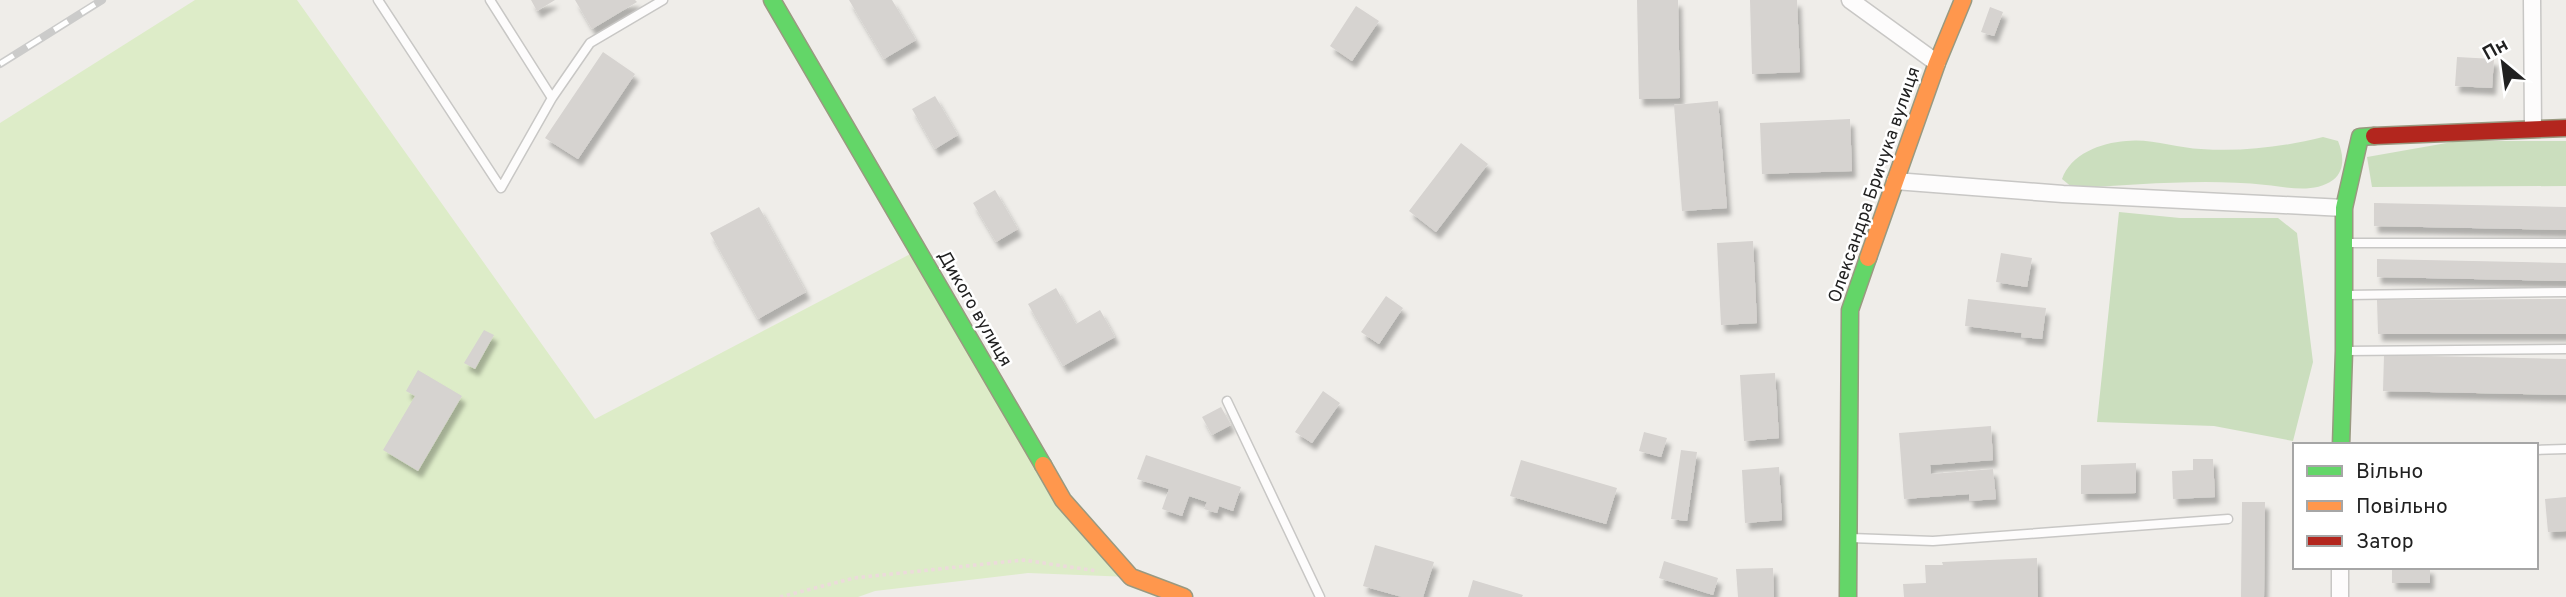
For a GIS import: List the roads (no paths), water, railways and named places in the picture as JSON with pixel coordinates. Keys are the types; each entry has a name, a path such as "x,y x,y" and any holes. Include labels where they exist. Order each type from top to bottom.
{"street":[{"name":"Дикого вулиця","path":"772,0 1063,500 1131,577 1184,597"},
{"path":"1850,0 1937,63"},
{"name":"Олександра Бричука вулиця","path":"1848,597 1850,310 1937,63 1963,0"},
{"path":"2532,0 2533,129"},
{"path":"2341,443 2344,208 2360,137 2566,128"},
{"path":"1895,181 2063,194 2344,208"},
{"path":"2340,569 2340,597"}],"lane":[{"path":"378,0 501,187 552,97 590,43 663,0"},
{"path":"490,0 552,97"},
{"path":"2343,243 2566,243"},
{"path":"2344,295 2566,292"},
{"path":"2344,351 2566,349"},
{"path":"1227,401 1320,597"},
{"path":"2538,450 2566,449"},
{"path":"1848,538 1933,541 2228,519"}],"railway":[{"path":"0,64 102,0"}]}
